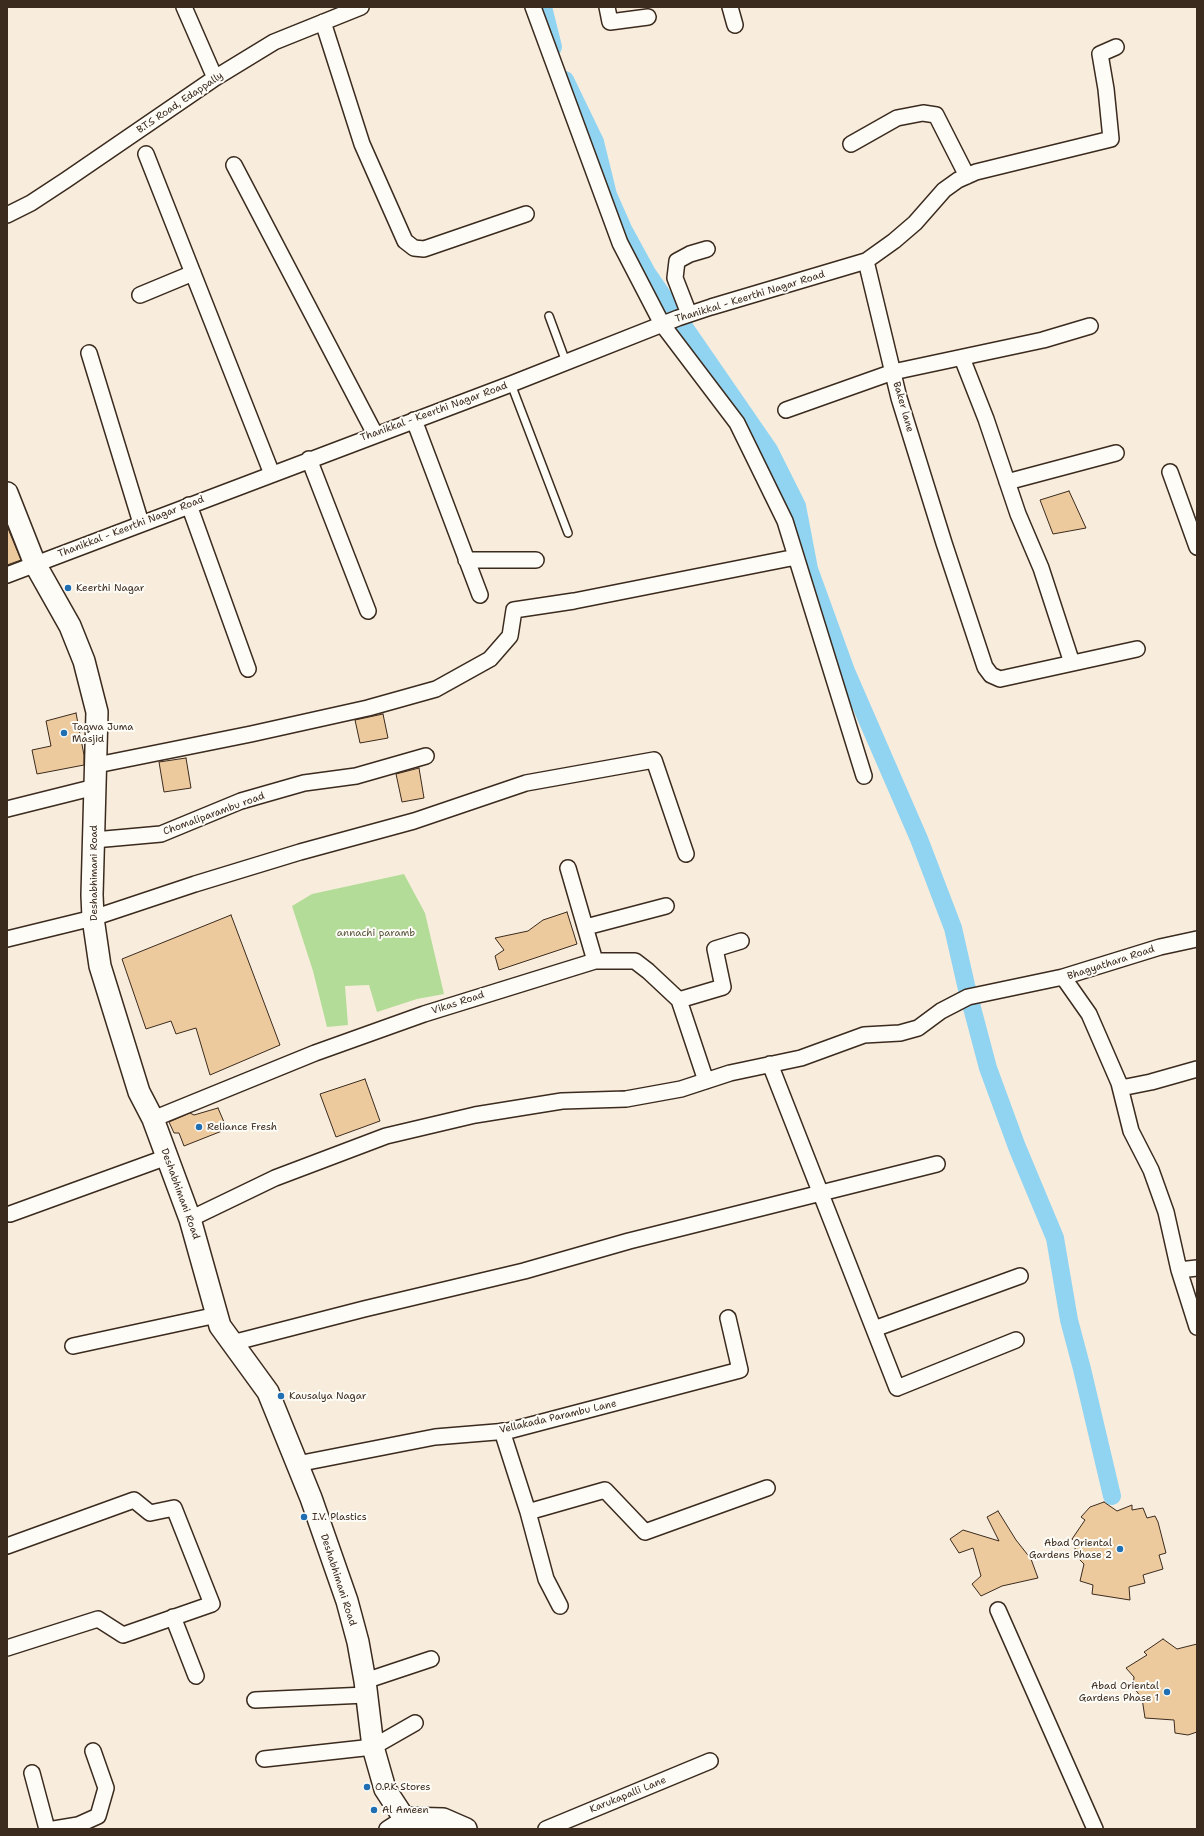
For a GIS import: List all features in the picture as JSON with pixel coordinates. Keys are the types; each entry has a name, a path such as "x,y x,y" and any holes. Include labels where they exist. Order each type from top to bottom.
{"street":[{"path":"184,7 215,78"},
{"name":"B.T.S Road, Edappally","path":"7,215 31,203 215,78 274,42 361,7"},
{"path":"533,7 620,243 662,324 737,423 785,521 864,776"},
{"path":"607,7 610,22 648,17"},
{"path":"730,7 735,24"},
{"path":"323,22 362,144 405,241 414,248 424,249 526,214"},
{"path":"866,261 910,228 944,190 967,176 976,172 1111,139 1106,89 1100,54 1116,47"},
{"path":"851,144 897,118 923,113 936,115 967,176"},
{"path":"146,154 272,474"},
{"path":"234,165 375,434"},
{"path":"683,316 675,278 677,261 690,254 708,249"},
{"name":"Thanikkal - Keerthi Nagar Road","path":"7,575 375,434 511,384 683,316 866,261"},
{"name":"Baker lane","path":"866,261 893,372 942,535 985,667 991,675 1000,679 1137,649"},
{"path":"140,295 193,273"},
{"path":"786,410 893,372 1042,340 1090,326"},
{"path":"89,353 141,523"},
{"path":"962,358 986,419 1018,514 1040,568 1072,663"},
{"path":"414,420 480,595"},
{"path":"1007,482 1116,453"},
{"path":"309,460 368,611"},
{"path":"1170,472 1197,547"},
{"name":"Deshabhimani Road","path":"7,493 35,564 70,626 84,661 97,712 93,918 100,966 139,1092 153,1119 190,1219 220,1326 268,1392 297,1464 347,1601 358,1642 366,1688 373,1747 395,1823 443,1819 466,1829"},
{"path":"189,505 248,669"},
{"path":"97,765 251,734 368,708 436,689 490,659 510,636 514,610 574,601 796,557"},
{"path":"466,560 536,560"},
{"name":"Chomaliparambu road","path":"94,840 161,834 248,799 304,783 356,776 426,756"},
{"path":"7,939 93,918 293,854 414,821 526,783 654,760 686,854"},
{"path":"7,809 95,787"},
{"path":"568,868 595,961"},
{"path":"586,927 666,906"},
{"name":"Bhagyathara Road","path":"1197,939 1160,947 1063,977 1089,1014 1121,1088 1131,1130 1151,1170 1166,1212 1179,1270 1197,1327"},
{"path":"679,1000 723,987 714,949 741,941"},
{"name":"Vikas Road","path":"153,1119 315,1053 515,985 595,961 635,961 679,1000 706,1081"},
{"path":"190,1219 275,1178 386,1136 475,1115 562,1101 626,1099 681,1089 730,1073 801,1058 864,1035 900,1033 918,1028 941,1011 968,997 1063,977"},
{"path":"770,1064 897,1388 1016,1340"},
{"path":"1121,1088 1197,1069"},
{"path":"10,1214 167,1157"},
{"path":"232,1343 364,1309 524,1271 629,1241 937,1164"},
{"path":"1179,1270 1197,1268"},
{"path":"874,1329 1020,1276"},
{"path":"72,1346 217,1315"},
{"name":"Vellakada Parambu Lane","path":"297,1464 435,1437 502,1431 590,1410 740,1370 728,1318"},
{"path":"502,1431 528,1512 546,1579 560,1606"},
{"path":"528,1512 605,1490 645,1532 767,1488"},
{"path":"7,1546 134,1500 150,1513 174,1508 212,1604 123,1634 98,1619 7,1648"},
{"path":"998,1610 1095,1829"},
{"path":"173,1617 196,1676"},
{"path":"255,1700 366,1688 431,1660"},
{"path":"264,1759 373,1747 415,1723"},
{"path":"54,1829 78,1827 98,1816 106,1788 93,1751"},
{"name":"Karukapalli Lane","path":"546,1829 710,1761"},
{"path":"32,1773 47,1829"}],"lane":[{"path":"549,316 566,362"},
{"path":"511,384 568,533"}],"green space":[{"name":"annachi paramb","path":"404,874 425,913 444,994 417,999 377,1012 369,985 345,986 348,1025 327,1027 313,971 292,906 312,894"}],"building":[{"path":"1069,491 1086,528 1053,534 1040,500"},
{"path":"7,526 21,560 7,565"},
{"name":"Taqwa Juma Masjid","path":"76,713 84,755 84,765 37,774 32,750 51,746 46,721"},
{"path":"383,714 388,738 360,743 355,720"},
{"path":"186,758 191,788 164,792 159,762"},
{"path":"419,768 424,798 402,802 396,774"},
{"path":"567,912 577,944 499,970 495,956 504,950 495,938 528,931 543,920"},
{"path":"231,915 280,1045 210,1075 196,1028 176,1034 171,1021 146,1029 122,959"},
{"path":"365,1079 380,1121 336,1137 320,1094"},
{"name":"Reliance Fresh","path":"218,1108 227,1129 184,1146 179,1133 174,1133 169,1122 190,1113 194,1115"},
{"name":"Abad Oriental Gardens Phase 2","path":"1104,1502 1117,1511 1132,1505 1132,1510 1143,1508 1147,1518 1155,1516 1158,1522 1166,1553 1159,1555 1163,1569 1143,1575 1145,1583 1129,1587 1130,1600 1092,1594 1093,1585 1080,1581 1084,1564 1074,1554 1076,1544 1072,1539 1085,1520 1081,1517 1090,1507"},
{"path":"998,1511 1016,1540 1031,1559 1038,1578 1002,1586 981,1596 972,1584 981,1576 973,1548 959,1553 950,1539 963,1530 999,1541 987,1517"},
{"name":"Abad Oriental Gardens Phase 1","path":"1163,1639 1177,1649 1197,1644 1197,1732 1188,1735 1175,1733 1174,1720 1145,1718 1142,1698 1133,1687 1134,1677 1126,1668 1147,1655 1144,1652"}],"waterway":[{"path":"543,7 553,47"},
{"path":"565,80 595,142 608,195 623,229 647,273 769,450 797,506 809,569 846,671 919,839 953,928 966,985 988,1068 1017,1147 1055,1238 1069,1320 1112,1496"}],"place":[{"name":"Keerthi Nagar","path":"68,588"},
{"name":"Taqwa Juma Masjid","path":"64,733"},
{"name":"Reliance Fresh","path":"199,1127"},
{"name":"Kausalya Nagar","path":"281,1396"},
{"name":"I.V. Plastics","path":"304,1517"},
{"name":"Abad Oriental Gardens Phase 2","path":"1120,1549"},
{"name":"Abad Oriental Gardens Phase 1","path":"1167,1692"},
{"name":"O.P.K Stores","path":"367,1787"},
{"name":"Al Ameen","path":"374,1810"}]}
